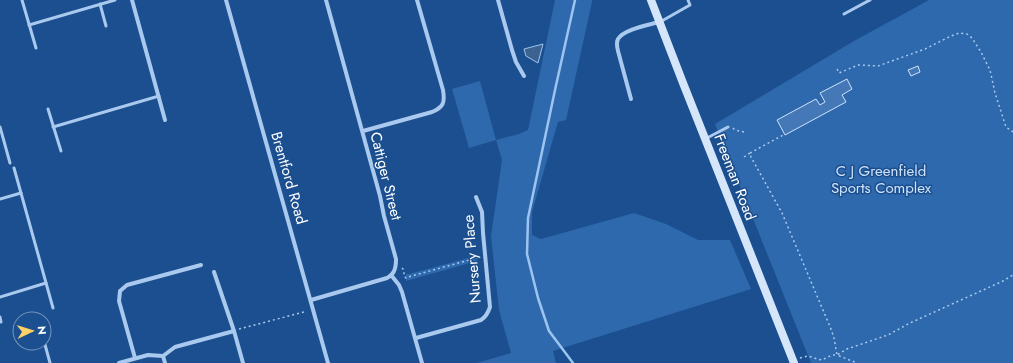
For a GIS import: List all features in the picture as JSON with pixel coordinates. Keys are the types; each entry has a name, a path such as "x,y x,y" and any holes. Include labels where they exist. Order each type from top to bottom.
{"street":[{"path":"132,0 165,120"},
{"name":"Brentford Road","path":"226,0 328,363"},
{"name":"Cattiger Street","path":"326,0 363,131 396,259 396,267"},
{"path":"363,131 432,112 441,106 444,101 443,90 416,0"},
{"path":"498,0 516,62 524,76"},
{"name":"Freeman Road","path":"651,0 705,139 796,361"},
{"path":"631,99 618,51 617,45 619,38 624,33 636,28 660,22"},
{"name":"Nursery Place","path":"416,338 481,320 489,311 490,307 482,212 476,197"},
{"path":"135,358 118,301 120,291 128,285 201,265"},
{"path":"311,300 390,277 396,267"},
{"path":"214,272 243,363"},
{"path":"391,275 399,285 402,292 422,363"},
{"path":"119,363 148,355 163,356 175,347 234,331"},
{"path":"163,356 165,363"}],"lane":[{"path":"22,0 36,48"},
{"path":"29,25 115,0"},
{"path":"660,22 690,4 688,0"},
{"path":"844,14 870,0"},
{"path":"100,4 106,26"},
{"path":"53,127 159,96"},
{"path":"48,109 60,151"},
{"path":"705,139 728,127"},
{"path":"0,128 2,140 10,163"},
{"path":"14,168 54,308"},
{"path":"0,199 21,193"},
{"path":"0,297 46,283"},
{"path":"0,317 1,322"},
{"path":"47,351 50,363"}],"path":[{"path":"837,69 839,73 858,65 878,66 925,49 951,36 960,33 967,34 972,38 981,52 990,70 995,93 1006,127 1013,132"},
{"path":"728,127 731,126 735,130 744,132"},
{"path":"744,157 785,134"},
{"path":"750,153 787,224 831,329 837,355"},
{"path":"396,267 404,270 404,276 406,278 485,256"},
{"path":"837,355 847,349 888,335 910,322 1003,281 1013,275"},
{"path":"234,331 304,312"},
{"path":"796,361 808,356 822,360 832,355 837,355 857,363"}],"green space":[{"path":"555,0 592,0 566,120 558,122 532,212 532,235 541,239 634,213 666,224 698,240 730,240 751,289 553,351 556,363 477,363 511,353 499,310 491,236 502,160 496,140 528,130"},
{"name":"C J Greenfield Sports Complex","path":"929,0 1013,0 1013,363 811,363 715,124 854,41"},
{"path":"480,81 496,140 469,148 452,89"},
{"path":"476,256 477,261 406,281 406,274"}],"shaded area":[{"path":"543,44 538,63 526,56 524,49"}],"building":[{"path":"918,66 920,72 911,76 908,70"},
{"path":"847,79 852,89 842,95 846,102 785,135 777,120 816,99 820,105 825,102 820,93"}],"waterway":[{"path":"573,363 549,331 538,298 527,254 528,218 575,0"}]}
